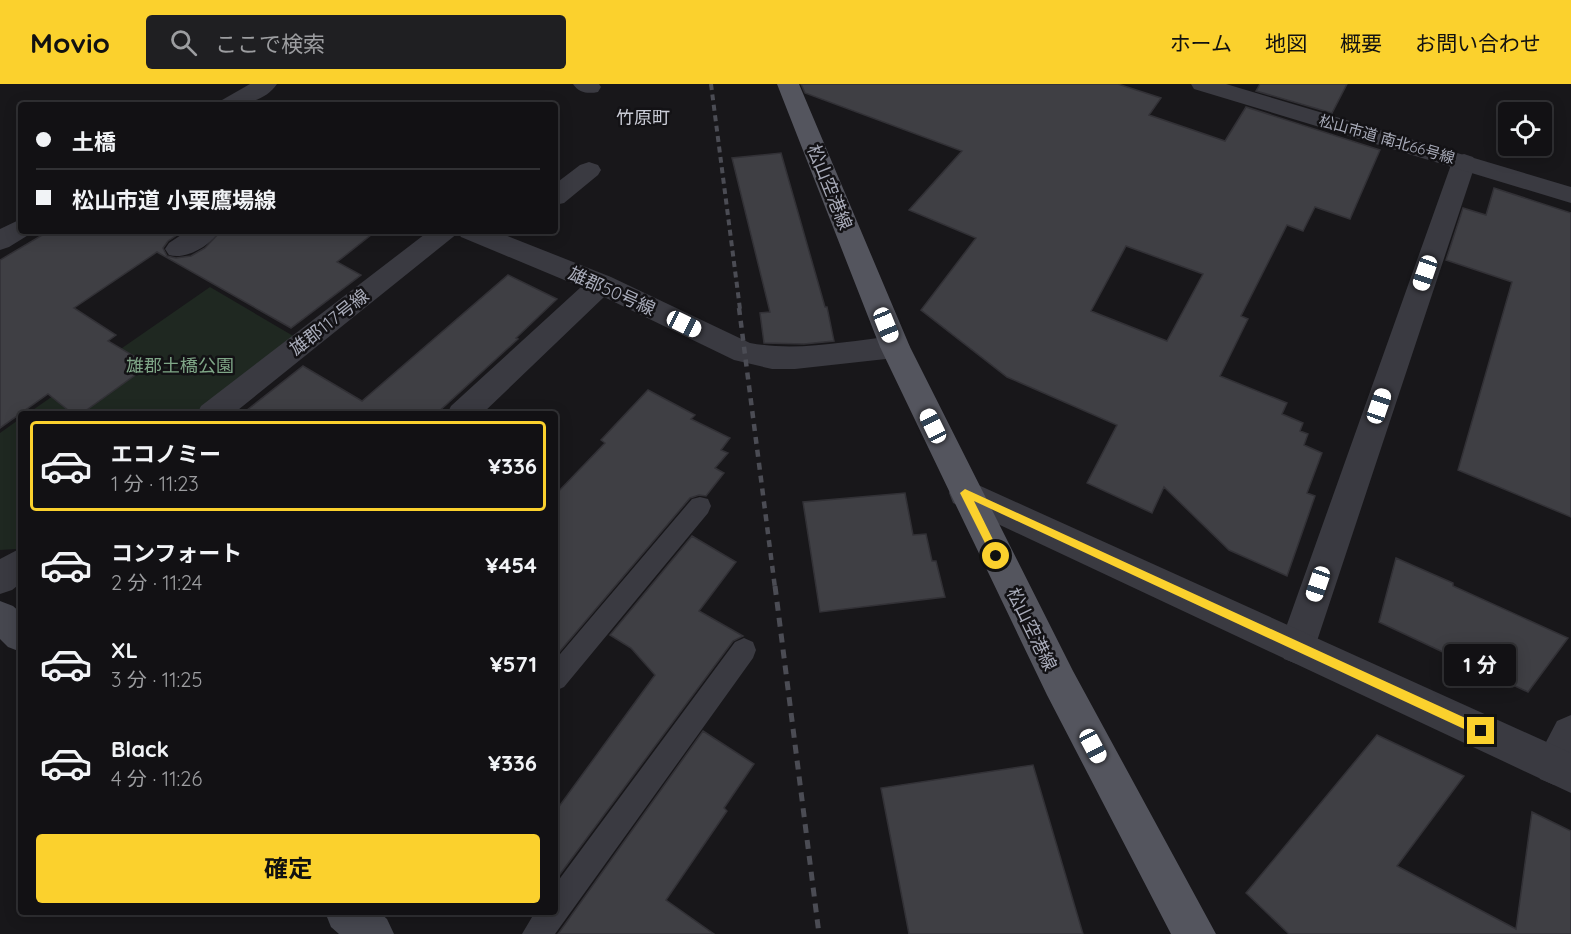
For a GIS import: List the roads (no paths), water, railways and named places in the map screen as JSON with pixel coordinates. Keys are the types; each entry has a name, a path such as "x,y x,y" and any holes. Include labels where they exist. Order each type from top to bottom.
{"main road":[{"name":"松山空港線","path":"788,84 895,347 1060,683 1194,934"},
{"path":"0,617 18,632"}],"street":[{"path":"235,102 266,84"},
{"name":"松山市道 南北66号線","path":"1202,84 1238,89 1571,195"},
{"path":"1297,647 1464,162"},
{"path":"558,195 589,170"},
{"path":"0,241 18,230"},
{"path":"178,249 201,234"},
{"name":"雄郡117号線","path":"216,411 442,234"},
{"name":"雄郡50号線","path":"488,234 507,237 744,352 772,358 795,358 895,347"},
{"path":"465,411 601,284"},
{"path":"965,493 1297,647 1565,757"},
{"path":"0,579 18,565"}],"lane":[{"path":"558,675 700,506"},
{"path":"558,906 744,650"},
{"path":"537,934 551,915"}],"railway":[{"path":"711,84 740,309"},
{"path":"739,308 775,588"},
{"path":"775,586 819,934"}],"district":[{"name":"竹原町","path":"643,117"}],"park label":[{"name":"雄郡土橋公園","path":"180,365"}]}
